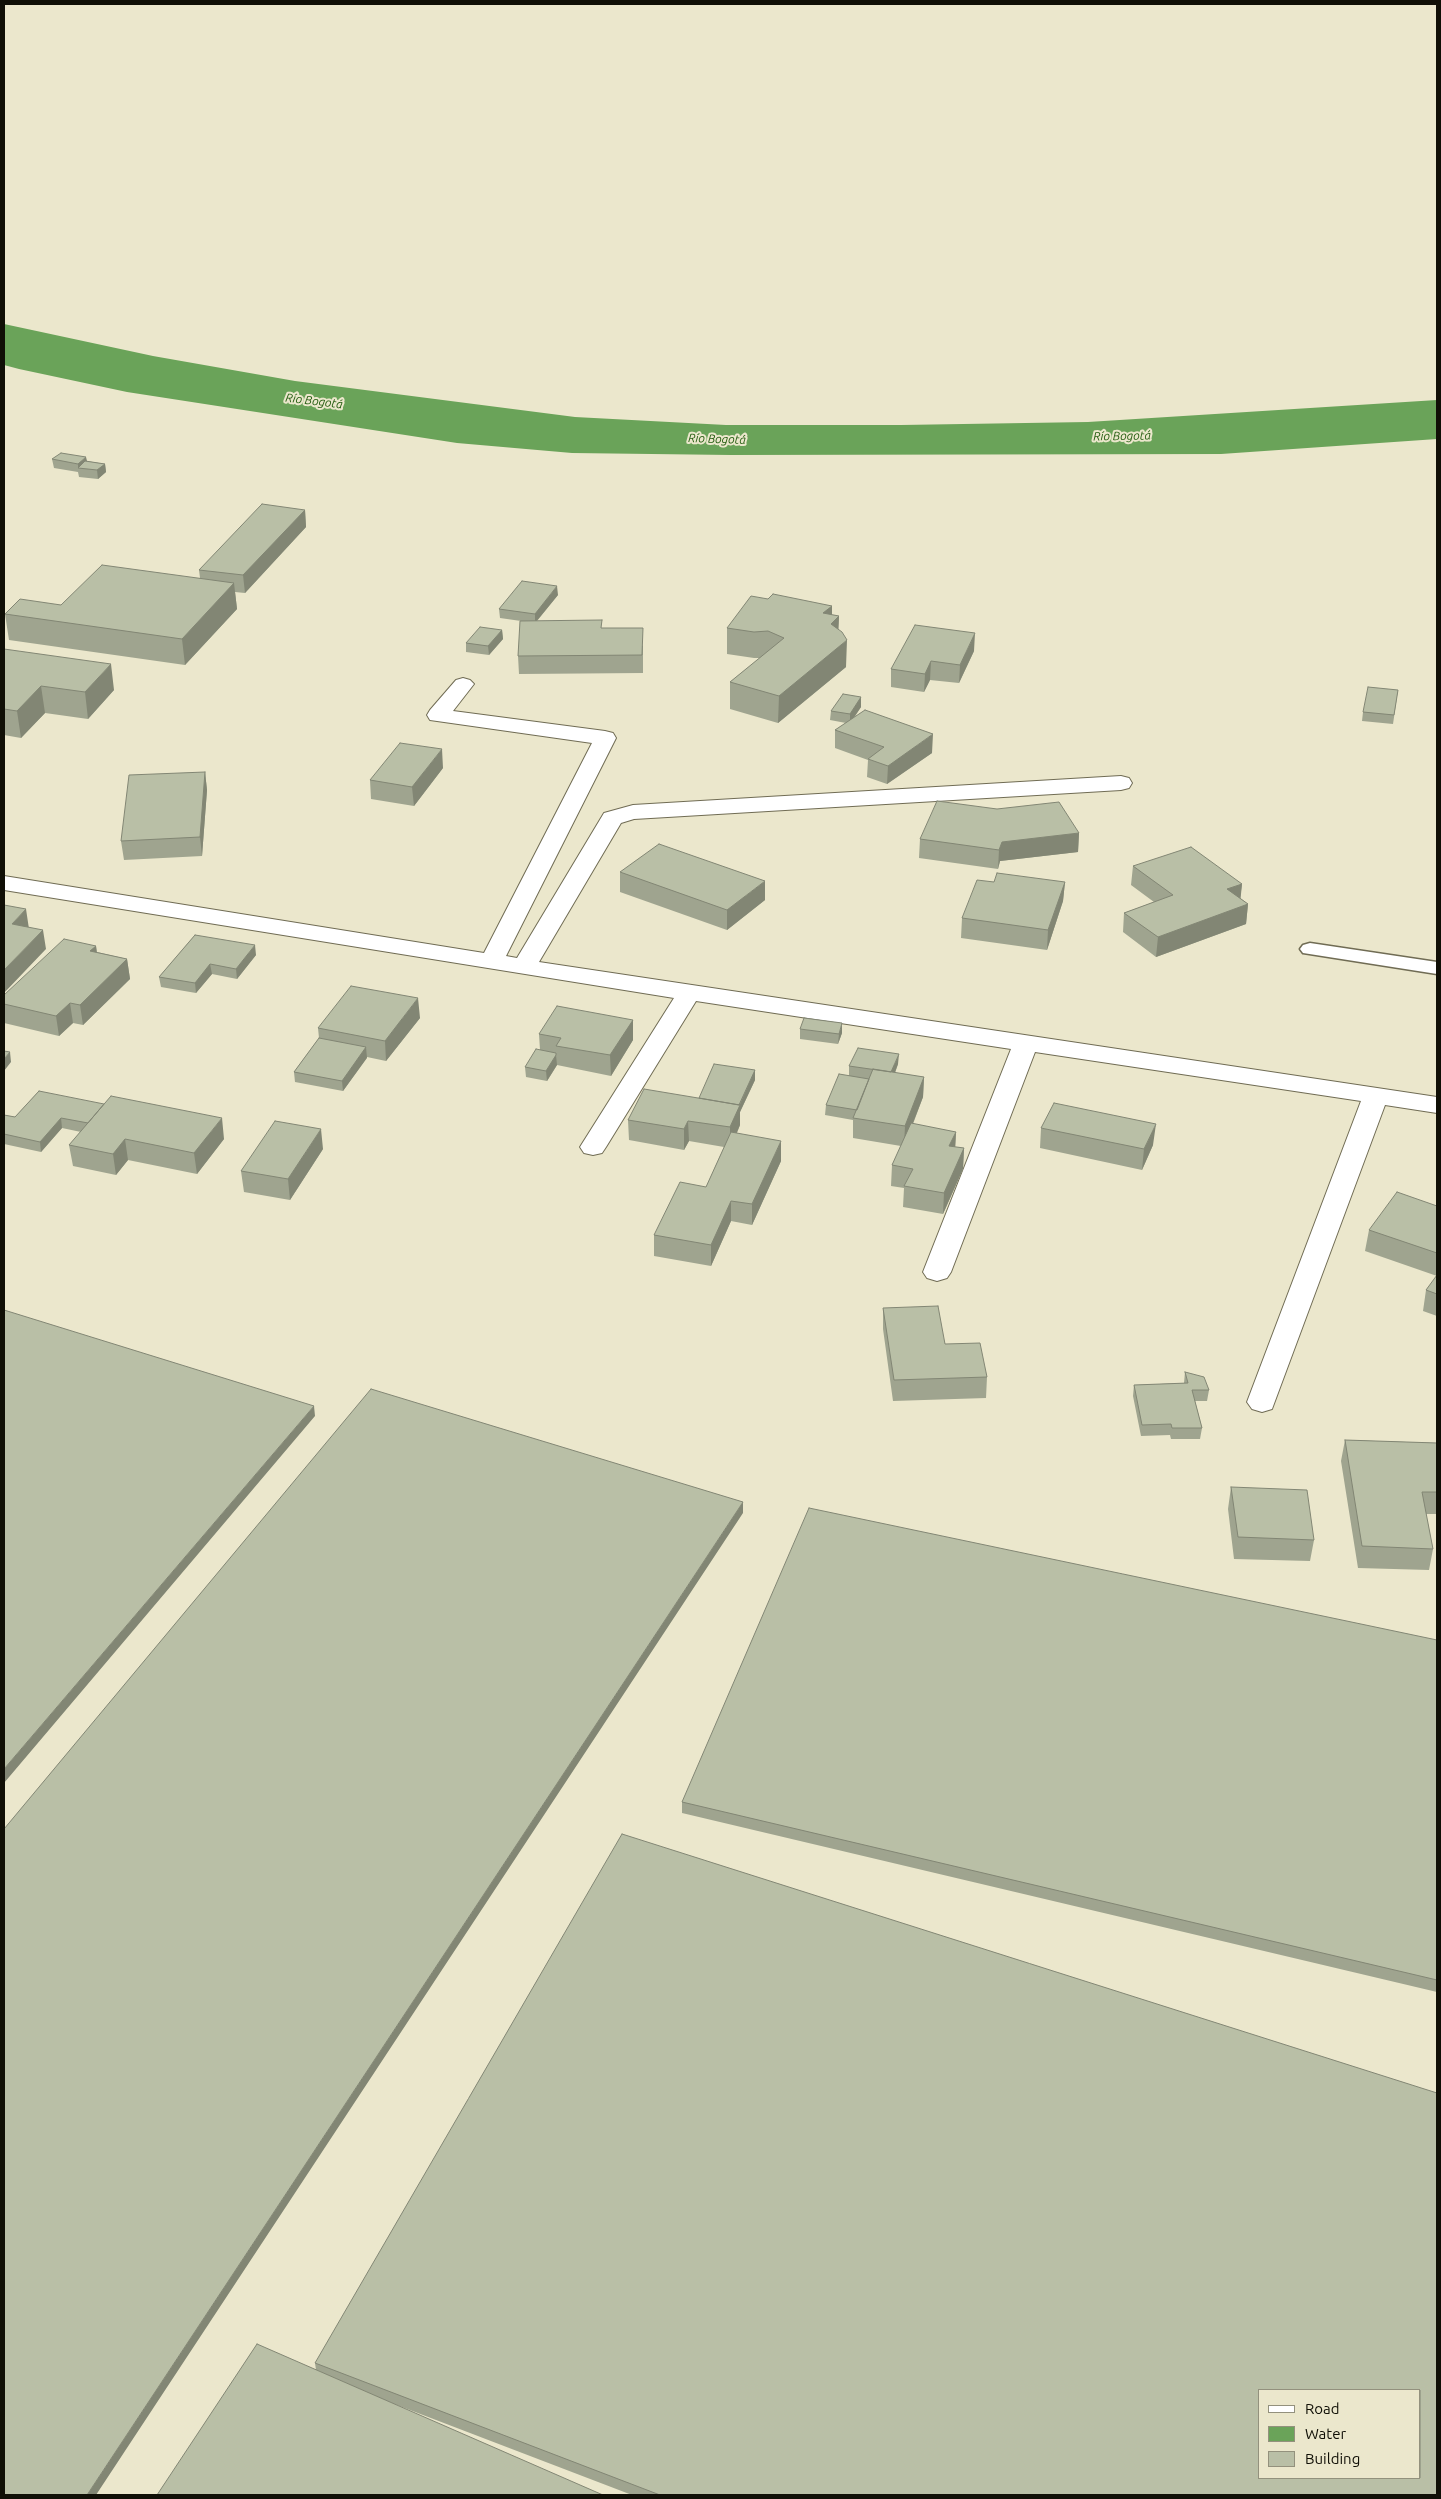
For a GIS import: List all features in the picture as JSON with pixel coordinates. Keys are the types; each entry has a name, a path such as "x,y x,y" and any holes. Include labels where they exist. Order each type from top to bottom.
{"street":[{"path":"463,684 438,715 605,738 492,961"},
{"path":"524,966 612,818 633,812 1121,783"},
{"path":"4,883 689,993 1437,1105"},
{"path":"593,1147 689,993"},
{"path":"937,1272 1026,1044"},
{"path":"1262,1402 1376,1095"}],"lane":[{"path":"1310,949 1437,968"}],"water":[{"name":"Río Bogotá","path":"4,324 153,356 295,381 575,417 726,425 1088,422 1437,400 1437,439 1221,454 731,455 572,453 457,443 127,392 19,369 4,365"}],"building":[{"path":"61,453 86,457 78,464 52,459"},
{"path":"85,461 105,464 97,470 78,468"},
{"path":"262,504 305,510 243,575 199,570"},
{"path":"102,565 234,583 182,639 5,614 20,599 61,605"},
{"path":"522,581 557,586 535,614 499,609"},
{"path":"773,594 832,606 823,613 839,616 831,624 842,632 847,640 779,696 730,682 784,638 768,631 754,632 727,628 751,596 768,599"},
{"path":"602,620 601,628 643,628 642,655 518,656 520,621"},
{"path":"915,625 975,633 960,665 931,661 925,674 891,669"},
{"path":"480,627 502,630 488,646 466,643"},
{"path":"4,649 111,664 85,692 41,686 17,711 4,709"},
{"path":"1368,687 1398,690 1394,715 1363,712"},
{"path":"843,694 861,697 850,714 831,711"},
{"path":"865,710 933,734 888,766 868,759 884,747 835,730"},
{"path":"400,743 442,749 412,787 370,780"},
{"path":"205,772 200,837 121,841 129,775"},
{"path":"937,801 997,809 1059,802 1079,833 1002,842 999,850 920,839"},
{"path":"659,844 765,881 727,910 620,872"},
{"path":"1191,847 1242,884 1227,889 1248,904 1158,937 1124,913 1173,895 1133,866"},
{"path":"997,873 1065,882 1048,930 962,918 977,880 994,882"},
{"path":"4,905 26,909 12,924 43,930 4,970"},
{"path":"195,935 255,945 236,969 210,964 195,983 159,977"},
{"path":"64,939 96,946 90,951 127,959 80,1005 70,1003 56,1016 4,1004 4,995"},
{"path":"351,986 418,998 385,1041 318,1028"},
{"path":"557,1006 633,1020 610,1055 556,1046 561,1038 539,1034"},
{"path":"804,1018 842,1023 839,1034 800,1029"},
{"path":"319,1038 366,1047 342,1081 294,1072"},
{"path":"858,1048 899,1054 891,1072 849,1066"},
{"path":"536,1049 556,1053 546,1071 525,1067"},
{"path":"4,1051 10,1052 4,1059"},
{"path":"714,1064 755,1070 739,1105 699,1098"},
{"path":"873,1069 924,1077 905,1126 853,1118"},
{"path":"839,1074 869,1079 857,1110 826,1105"},
{"path":"644,1089 740,1105 730,1127 688,1121 684,1129 628,1120"},
{"path":"39,1091 104,1104 88,1123 61,1118 40,1142 4,1134 4,1115 15,1117"},
{"path":"111,1096 222,1118 194,1153 125,1139 113,1154 69,1145"},
{"path":"1054,1103 1156,1124 1144,1149 1041,1128"},
{"path":"275,1121 321,1129 288,1179 241,1171"},
{"path":"911,1123 956,1132 949,1146 964,1148 944,1193 904,1186 913,1169 892,1165"},
{"path":"731,1132 781,1141 752,1204 731,1201 711,1245 654,1235 680,1182 706,1187"},
{"path":"1397,1192 1437,1206 1437,1253 1369,1230"},
{"path":"1437,1275 1437,1294 1426,1290"},
{"path":"938,1306 945,1344 980,1343 987,1377 894,1380 883,1308"},
{"path":"4,1310 314,1406 4,1769"},
{"path":"1185,1372 1204,1377 1209,1390 1192,1390 1202,1428 1172,1428 1171,1424 1142,1425 1134,1385 1188,1383"},
{"path":"371,1389 743,1502 87,2495 4,2495 4,1829"},
{"path":"1345,1440 1437,1443 1437,1492 1422,1492 1433,1549 1362,1546"},
{"path":"1231,1487 1307,1490 1314,1540 1238,1537"},
{"path":"809,1508 1437,1640 1437,1980 682,1802"},
{"path":"622,1834 1437,2093 1437,2495 660,2495 315,2363"},
{"path":"257,2344 603,2495 157,2495"}]}
